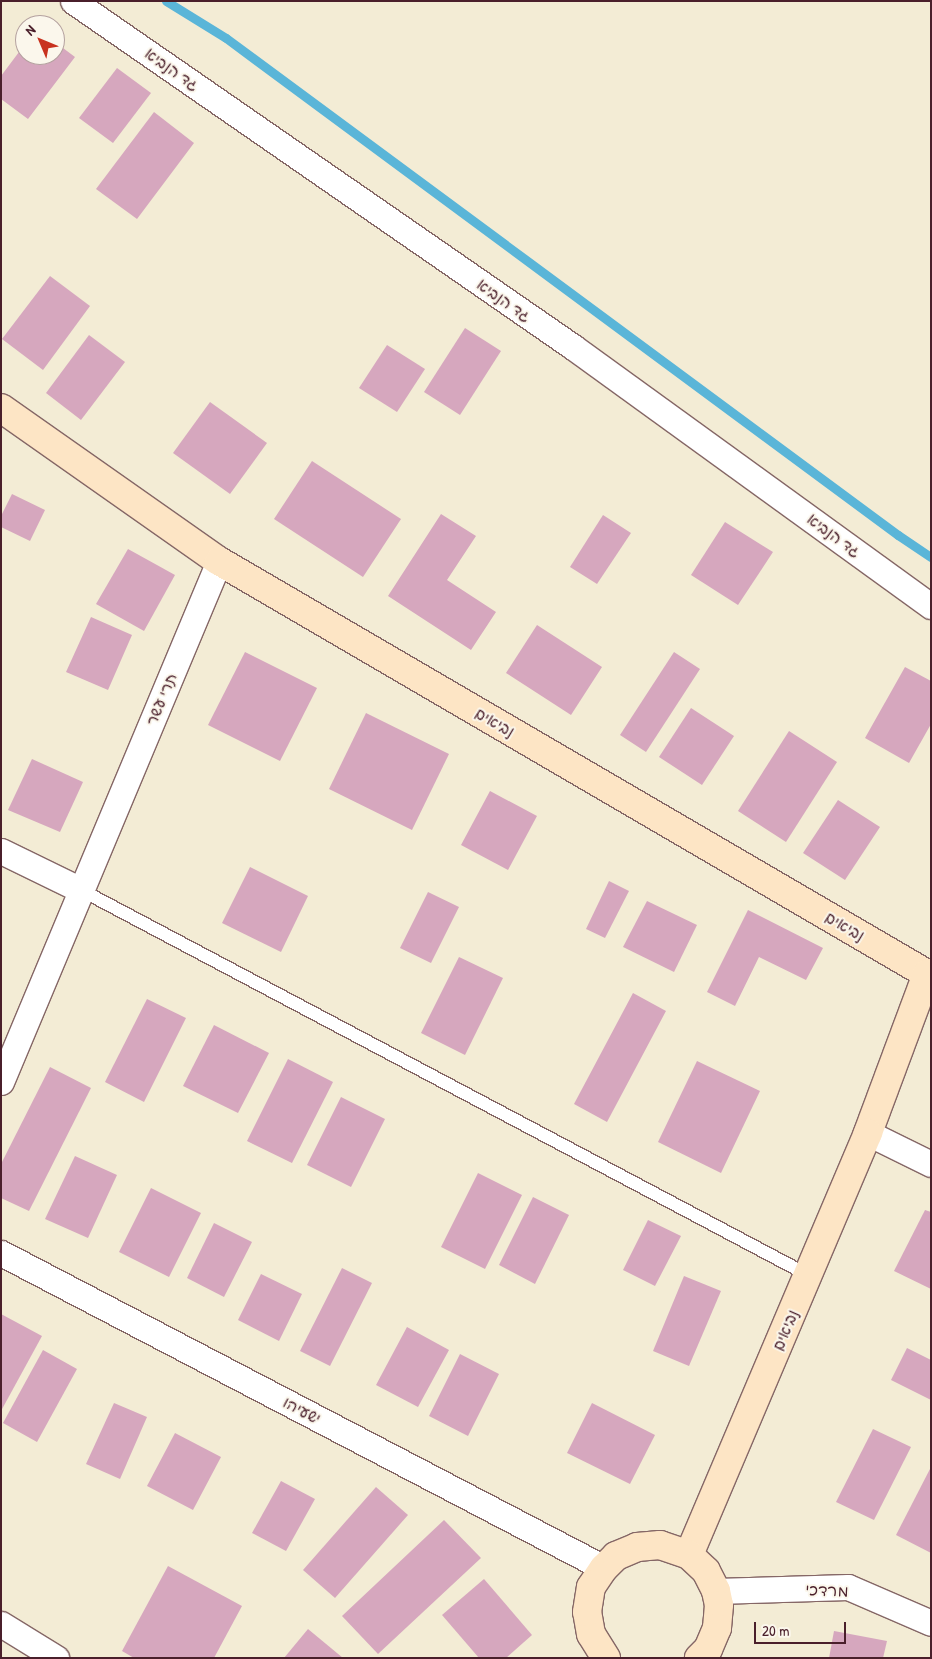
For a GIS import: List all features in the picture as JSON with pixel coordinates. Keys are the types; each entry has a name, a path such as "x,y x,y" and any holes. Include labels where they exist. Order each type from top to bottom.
{"street":[{"name":"גד הנביא","path":"73,1 564,342 931,606"},
{"path":"1,408 219,561"},
{"name":"תרי עשר","path":"1,1082 219,561"},
{"name":"נביאים","path":"219,561 929,970 868,1133 689,1555"},
{"path":"1,851 81,890"},
{"path":"868,1133 931,1164"},
{"name":"ישעיהו","path":"1,1254 604,1568"},
{"path":"606,1658 591,1634 587,1612 591,1587 604,1568 616,1556 637,1547 660,1545 689,1555 706,1571 716,1591 719,1605 717,1628 708,1649 699,1658"},
{"name":"מרדכי","path":"716,1591 848,1588 931,1623"},
{"path":"1,1624 56,1658"}],"lane":[{"path":"81,890 808,1275"}],"building":[{"path":"65,50 75,57 28,119 1,99 1,76 15,57 15,65 65,65"},
{"path":"117,68 151,93 113,143 79,118"},
{"path":"154,112 194,143 137,219 96,189"},
{"path":"50,276 90,306 43,370 2,339"},
{"path":"465,328 501,351 460,415 424,392"},
{"path":"89,335 125,362 81,420 46,393"},
{"path":"387,345 425,369 397,412 359,388"},
{"path":"210,402 267,443 230,494 173,453"},
{"path":"312,461 401,519 363,577 274,519"},
{"path":"12,494 45,510 30,541 1,527 1,516"},
{"path":"441,514 476,536 447,580 496,612 471,650 388,596"},
{"path":"603,515 631,533 597,584 570,567"},
{"path":"725,522 773,552 738,605 691,575"},
{"path":"128,549 175,575 144,631 96,604"},
{"path":"91,617 132,635 108,690 66,672"},
{"path":"537,625 602,667 571,715 506,673"},
{"path":"245,652 317,688 280,761 208,725"},
{"path":"674,652 700,669 646,752 620,735"},
{"path":"905,667 931,681 931,724 909,763 865,738"},
{"path":"691,708 734,736 702,785 659,757"},
{"path":"366,713 449,754 412,830 329,789"},
{"path":"789,731 837,762 786,842 738,811"},
{"path":"32,759 83,782 60,832 8,810"},
{"path":"490,791 537,816 508,870 461,845"},
{"path":"838,800 880,827 845,880 803,853"},
{"path":"250,867 308,896 281,952 222,923"},
{"path":"609,881 629,891 605,938 586,929"},
{"path":"428,892 459,907 431,963 400,948"},
{"path":"647,901 697,925 674,972 623,947"},
{"path":"748,910 823,948 806,980 759,957 735,1006 707,992"},
{"path":"459,957 503,978 465,1055 421,1033"},
{"path":"633,993 666,1011 607,1122 574,1104"},
{"path":"147,999 186,1018 144,1102 105,1082"},
{"path":"214,1025 269,1053 238,1113 183,1086"},
{"path":"288,1059 333,1082 292,1163 247,1141"},
{"path":"697,1061 760,1091 721,1173 658,1142"},
{"path":"50,1067 91,1088 29,1211 1,1198 1,1164"},
{"path":"341,1097 385,1119 351,1187 307,1165"},
{"path":"75,1156 117,1175 88,1238 45,1219"},
{"path":"478,1173 522,1195 485,1269 441,1247"},
{"path":"151,1188 201,1213 169,1277 119,1252"},
{"path":"533,1197 569,1215 535,1284 499,1265"},
{"path":"925,1210 931,1212 931,1289 894,1271"},
{"path":"648,1220 681,1236 655,1286 623,1270"},
{"path":"214,1223 252,1242 224,1297 187,1278"},
{"path":"342,1268 372,1283 330,1366 300,1351"},
{"path":"261,1274 302,1294 279,1341 238,1320"},
{"path":"684,1276 721,1291 689,1366 653,1351"},
{"path":"1,1314 42,1336 1,1411"},
{"path":"407,1327 449,1350 418,1407 376,1385"},
{"path":"907,1348 931,1360 931,1400 891,1380"},
{"path":"43,1350 77,1369 37,1442 3,1423"},
{"path":"460,1354 499,1374 468,1436 429,1416"},
{"path":"114,1403 147,1417 120,1479 86,1464"},
{"path":"592,1403 655,1435 630,1484 567,1453"},
{"path":"873,1429 911,1447 874,1520 836,1502"},
{"path":"175,1433 221,1457 193,1510 147,1486"},
{"path":"931,1467 931,1553 896,1535"},
{"path":"281,1481 315,1499 286,1551 252,1533"},
{"path":"376,1487 408,1515 335,1598 303,1570"},
{"path":"444,1520 481,1558 378,1654 342,1616"},
{"path":"168,1566 242,1606 214,1658 134,1658 122,1651"},
{"path":"484,1579 532,1635 506,1658 479,1658 442,1615"},
{"path":"308,1629 343,1658 284,1658"},
{"path":"834,1631 887,1641 883,1658 829,1658"}],"waterway":[{"path":"166,1 226,38 898,535 931,557"}]}
